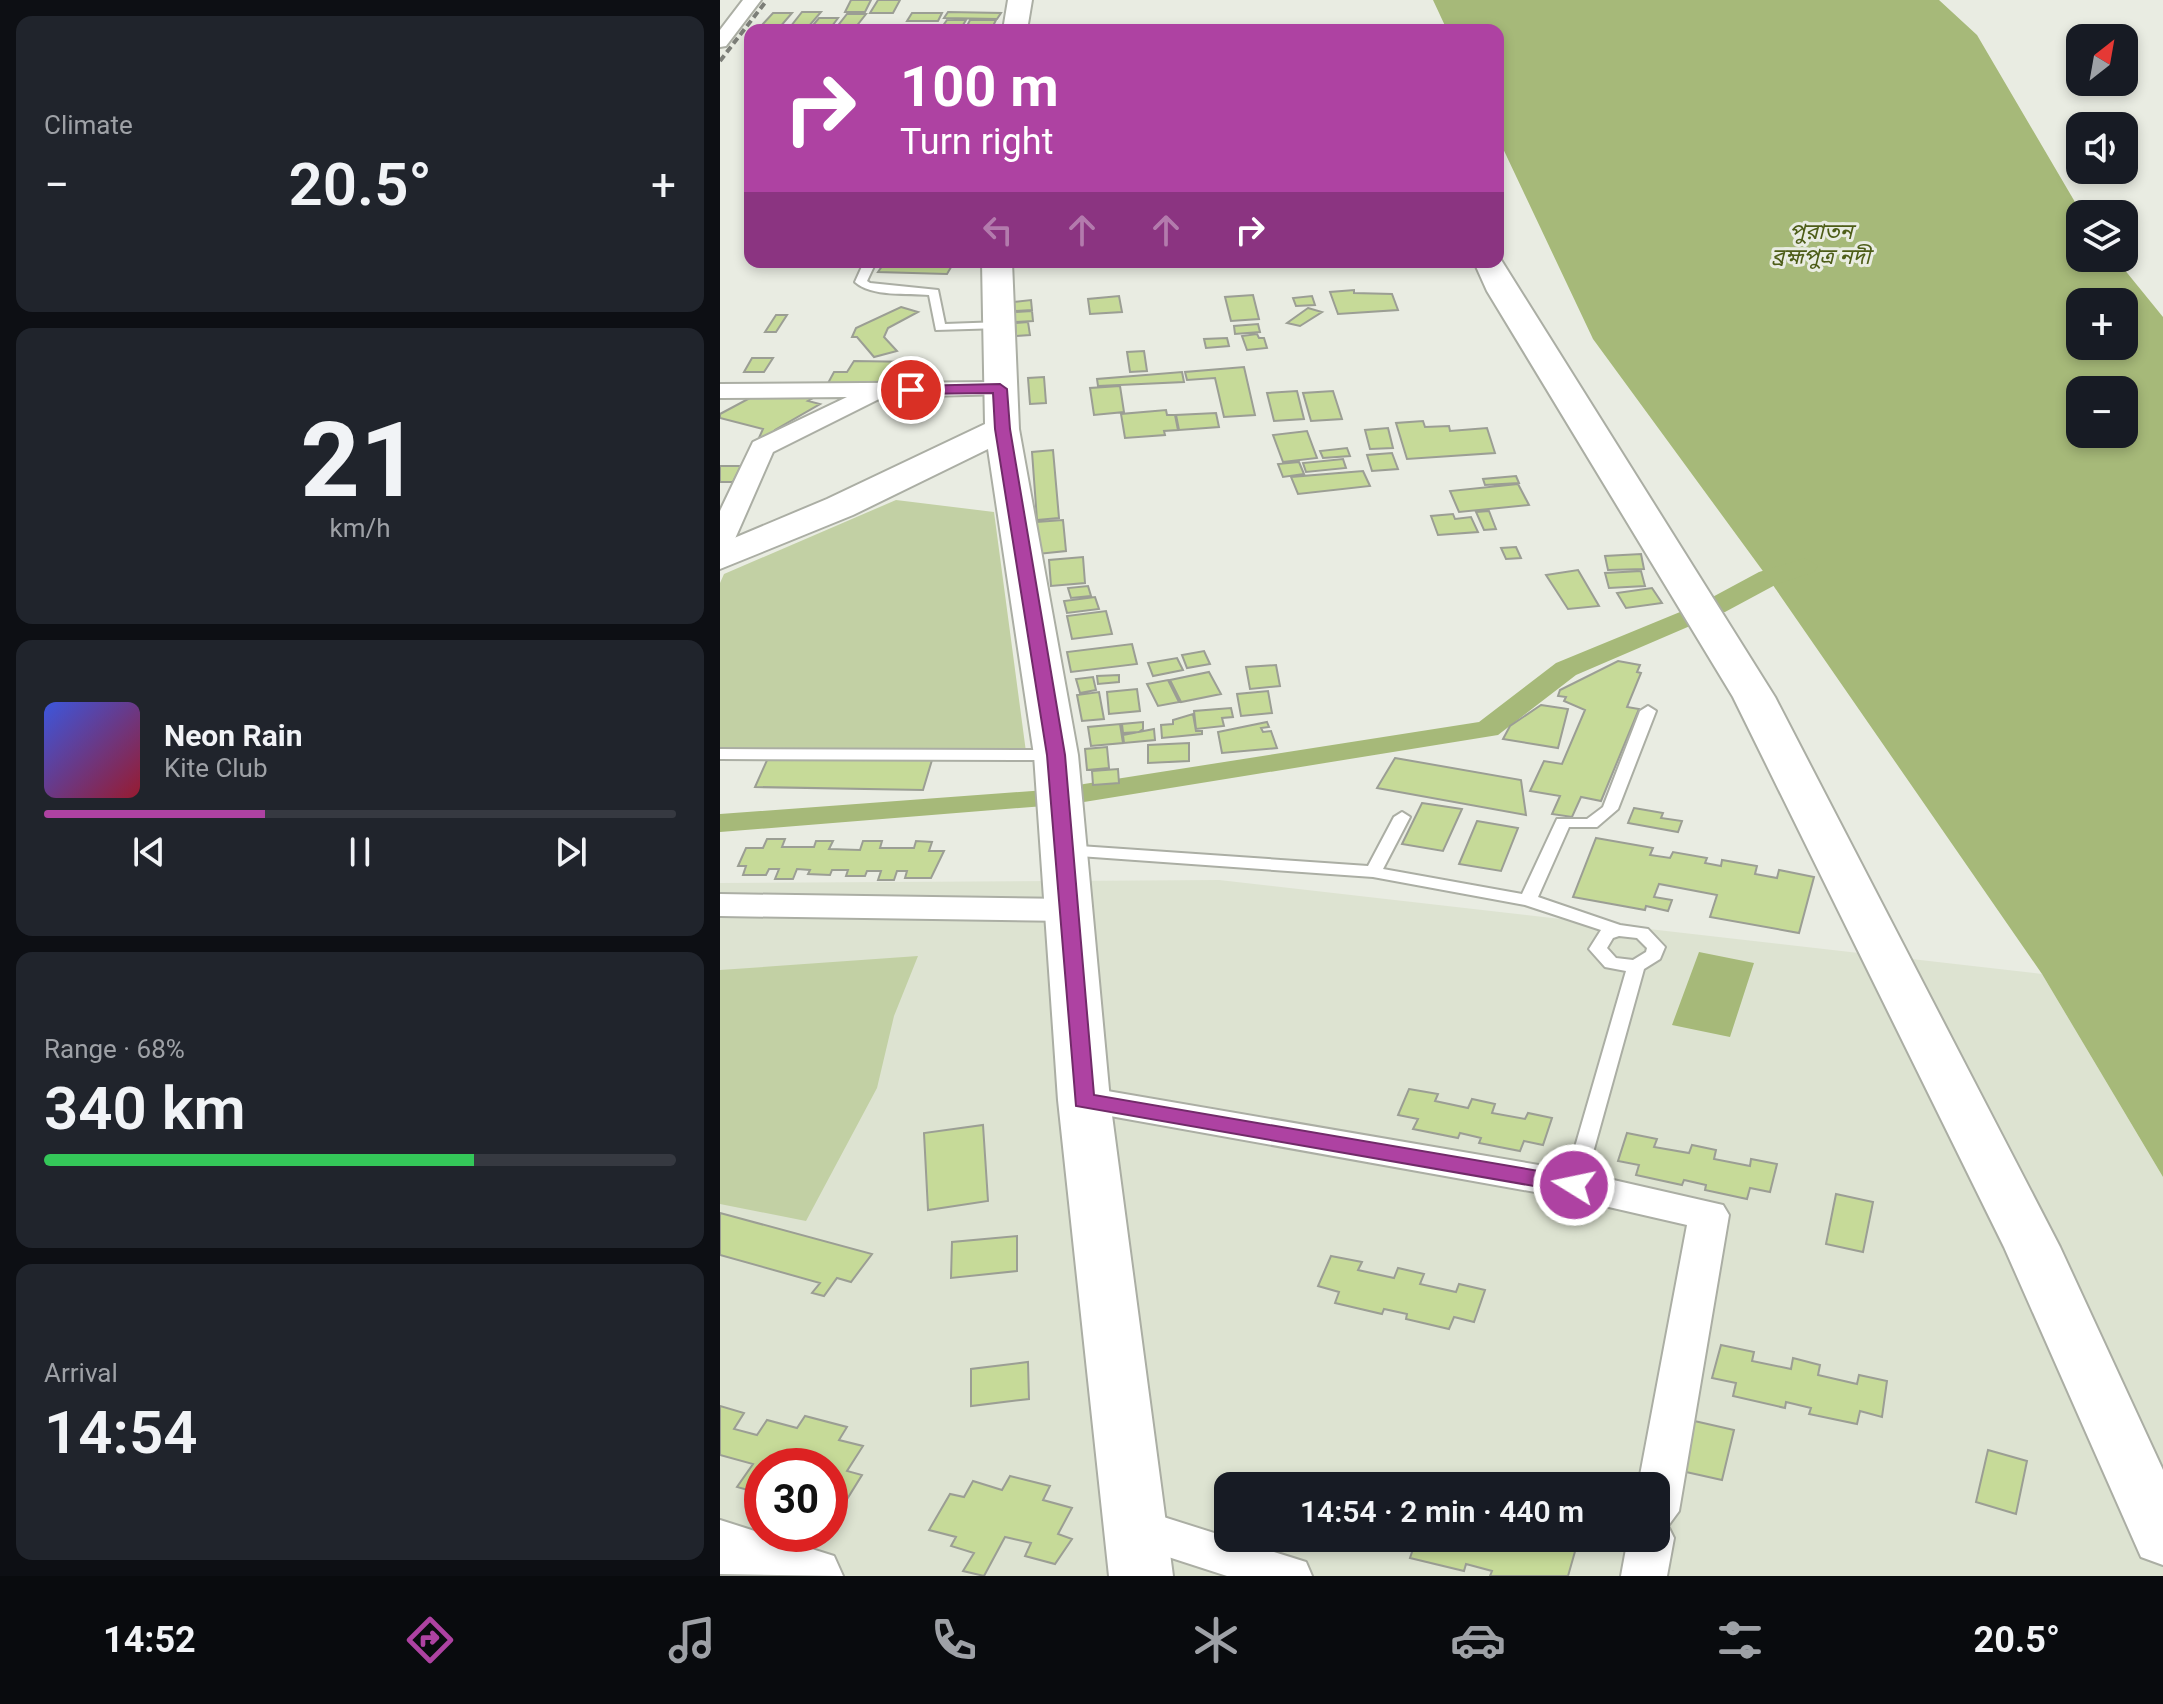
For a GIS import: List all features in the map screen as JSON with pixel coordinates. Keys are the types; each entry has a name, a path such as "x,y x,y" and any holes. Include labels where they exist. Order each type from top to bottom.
{"street":[{"path":"720,42 752,0"},
{"path":"1016,24 1020,0"},
{"path":"997,268 1001,409 1056,755 1084,1100 1141,1576"},
{"path":"1492,268 1503,291 1754,697 2032,1247 2163,1538"},
{"path":"720,391 881,391 1001,409"},
{"path":"720,541 762,447 881,391"},
{"path":"720,558 840,507 1001,409"},
{"path":"720,905 1068,910"},
{"path":"1084,1100 1574,1185 1709,1215 1663,1472"},
{"path":"1135,1527 1289,1576"},
{"path":"720,1547 811,1576"},
{"path":"1644,1576 1648,1552"}],"lane":[{"path":"867,268 861,282 867,286 934,292 940,328 1001,325"},
{"path":"1528,900 1563,822 1591,824 1610,809 1648,711"},
{"path":"720,754 1056,755"},
{"path":"1373,872 1402,817"},
{"path":"1063,849 1373,872 1528,900 1618,930 1642,933 1656,947 1647,962 1636,966 1611,963 1598,949 1607,934 1618,930"},
{"path":"1574,1185 1636,966"}],"shaded area":[{"path":"896,500 994,512 1026,752 720,750 720,583 724,574"},
{"path":"1219,880 2042,974 2163,1177 2163,1576 720,1576 720,883"},
{"path":"918,956 894,1016 877,1088 806,1221 720,1204 720,970"}],"water":[{"name":"পুরাতন ব্রহ্মপুত্র নদী","path":"1433,0 1939,0 1977,35 2074,200 2066,200 2066,272 2126,272 2163,317 2163,1177 2042,974 1768,578 1593,339 1504,151 1504,24 1444,24"},
{"path":"1699,952 1754,963 1730,1037 1672,1025"}],"building":[{"path":"851,0 871,0 865,12 845,12"},
{"path":"878,0 900,0 893,13 870,13"},
{"path":"802,12 821,12 811,24 793,24"},
{"path":"948,12 1001,13 997,19 944,18"},
{"path":"773,13 792,13 783,24 763,24"},
{"path":"912,13 942,13 938,21 907,21"},
{"path":"847,14 866,14 858,24 839,24"},
{"path":"819,18 838,18 834,24 814,24"},
{"path":"947,20 966,20 964,24 944,24"},
{"path":"970,20 996,20 994,24 968,24"},
{"path":"881,268 950,268 947,274 878,272"},
{"path":"1354,290 1354,293 1392,294 1398,310 1338,314 1330,292"},
{"path":"1253,295 1259,319 1231,321 1225,297"},
{"path":"1119,296 1122,312 1090,314 1088,299"},
{"path":"1312,296 1315,305 1296,306 1293,298"},
{"path":"1031,300 1032,310 1015,311 1014,302"},
{"path":"901,307 918,312 888,328 884,337 897,351 874,357 857,337 852,337 856,328"},
{"path":"1308,308 1322,312 1300,326 1287,323"},
{"path":"1032,311 1033,321 1015,322 1014,312"},
{"path":"776,315 787,315 776,332 765,332"},
{"path":"1028,322 1030,335 1016,336 1015,323"},
{"path":"1258,324 1260,332 1235,334 1234,326"},
{"path":"1257,334 1259,338 1264,338 1267,348 1247,350 1242,336"},
{"path":"1227,338 1229,346 1206,348 1204,339"},
{"path":"1144,351 1147,371 1130,372 1127,352"},
{"path":"752,358 773,358 764,372 744,372"},
{"path":"854,361 917,362 905,386 827,385 834,372 847,372"},
{"path":"1244,367 1255,415 1224,417 1215,378 1187,380 1185,372"},
{"path":"1182,372 1184,382 1098,386 1097,379"},
{"path":"1044,377 1046,403 1030,404 1028,378"},
{"path":"1120,386 1124,412 1094,415 1090,388"},
{"path":"1297,391 1304,419 1274,421 1267,393"},
{"path":"1333,391 1342,419 1311,421 1303,393"},
{"path":"761,392 822,393 808,401 820,404 775,430 768,440 758,440 763,429 720,418 720,414"},
{"path":"1166,410 1167,415 1175,415 1178,430 1164,431 1165,435 1125,438 1121,414"},
{"path":"1216,413 1219,427 1179,430 1176,415"},
{"path":"1423,421 1425,427 1449,426 1450,431 1487,428 1495,453 1407,459 1396,423"},
{"path":"1388,428 1393,448 1370,449 1365,430"},
{"path":"1307,431 1317,458 1283,462 1273,435"},
{"path":"1347,448 1350,456 1323,458 1320,451"},
{"path":"1053,450 1059,518 1037,520 1032,452"},
{"path":"1392,453 1398,469 1372,471 1367,455"},
{"path":"1343,459 1346,468 1306,472 1303,463"},
{"path":"1299,462 1304,474 1283,477 1278,464"},
{"path":"720,466 741,466 733,482 720,482"},
{"path":"1363,471 1370,486 1298,494 1291,477"},
{"path":"1516,476 1519,483 1485,485 1483,479"},
{"path":"1518,484 1529,505 1459,512 1450,491"},
{"path":"1489,511 1496,529 1484,530 1476,512"},
{"path":"1453,514 1455,519 1471,517 1478,532 1438,535 1431,516"},
{"path":"1063,520 1066,551 1038,554 1036,522"},
{"path":"1516,547 1521,558 1506,559 1501,548"},
{"path":"1641,554 1644,569 1608,570 1605,556"},
{"path":"1083,557 1085,583 1051,586 1049,560"},
{"path":"1578,570 1599,606 1568,609 1546,575"},
{"path":"1641,571 1645,586 1609,588 1605,573"},
{"path":"1088,586 1091,596 1071,598 1068,588"},
{"path":"1652,588 1662,603 1626,608 1617,593"},
{"path":"1095,597 1099,609 1067,613 1064,601"},
{"path":"1106,611 1112,634 1072,639 1067,616"},
{"path":"1132,644 1137,664 1071,672 1067,652"},
{"path":"1204,651 1210,664 1187,668 1182,655"},
{"path":"1177,658 1183,670 1153,676 1148,663"},
{"path":"1618,661 1640,665 1637,672 1641,673 1627,707 1639,709 1601,801 1581,797 1572,817 1552,814 1560,796 1530,791 1544,761 1562,764 1585,710 1564,701 1566,697 1558,696 1560,690"},
{"path":"1276,665 1280,686 1250,689 1246,667"},
{"path":"1209,672 1221,694 1181,702 1170,680"},
{"path":"1119,675 1119,682 1098,684 1097,676"},
{"path":"1093,677 1096,690 1080,693 1076,679"},
{"path":"1168,680 1179,702 1158,706 1147,684"},
{"path":"1137,689 1140,711 1109,714 1107,692"},
{"path":"1268,691 1272,713 1241,716 1237,694"},
{"path":"1099,692 1104,719 1082,721 1077,695"},
{"path":"1541,705 1568,709 1558,748 1503,739 1510,726"},
{"path":"1231,708 1233,717 1222,718 1224,726 1196,729 1194,711"},
{"path":"1193,714 1196,731 1202,731 1202,734 1162,738 1161,725 1173,724 1173,720"},
{"path":"1143,722 1143,729 1139,732 1123,733 1122,724"},
{"path":"1267,722 1269,727 1261,728 1263,732 1271,731 1277,748 1222,753 1218,732"},
{"path":"1120,724 1123,743 1091,746 1088,727"},
{"path":"1154,729 1155,740 1124,743 1123,735"},
{"path":"1189,743 1189,761 1148,763 1148,745"},
{"path":"1107,747 1109,768 1087,770 1085,749"},
{"path":"768,758 932,760 923,790 755,787"},
{"path":"1395,758 1521,780 1526,815 1377,788"},
{"path":"1118,769 1119,783 1093,785 1092,771"},
{"path":"1422,803 1462,809 1443,851 1402,844"},
{"path":"1634,808 1663,813 1661,818 1682,821 1678,832 1628,823"},
{"path":"1477,821 1518,828 1501,871 1459,864"},
{"path":"1596,838 1653,848 1650,855 1670,858 1673,852 1707,858 1705,863 1721,866 1722,860 1757,866 1755,874 1777,878 1779,870 1814,877 1799,933 1710,917 1717,895 1659,884 1654,897 1672,900 1668,911 1573,897"},
{"path":"767,839 785,839 782,847 814,847 816,841 833,841 829,849 860,850 863,841 882,841 880,848 914,848 916,841 932,842 929,851 944,851 931,878 905,878 907,871 897,871 894,880 878,880 881,871 867,871 865,876 846,876 848,870 832,870 830,875 808,874 810,870 797,869 793,879 775,879 779,869 769,869 766,875 743,875 746,866 738,866 746,848 763,848"},
{"path":"1409,1089 1438,1094 1435,1101 1468,1108 1472,1099 1495,1104 1492,1113 1525,1119 1528,1113 1552,1118 1543,1145 1524,1141 1520,1151 1479,1143 1481,1138 1460,1133 1458,1138 1413,1129 1418,1119 1398,1115"},
{"path":"983,1125 988,1201 928,1210 924,1133"},
{"path":"1627,1133 1657,1139 1654,1147 1689,1153 1692,1145 1716,1150 1714,1159 1750,1166 1751,1159 1777,1164 1770,1192 1750,1188 1747,1199 1705,1190 1706,1185 1684,1180 1682,1185 1636,1175 1639,1165 1618,1161"},
{"path":"1836,1194 1873,1202 1863,1252 1826,1244"},
{"path":"720,1213 872,1254 851,1282 837,1278 824,1296 812,1293 820,1283 720,1255"},
{"path":"1017,1236 1017,1271 951,1278 952,1242"},
{"path":"1331,1256 1362,1262 1358,1270 1394,1278 1398,1268 1424,1274 1420,1284 1456,1292 1459,1284 1485,1290 1474,1322 1454,1317 1449,1329 1406,1319 1407,1314 1384,1309 1382,1314 1335,1303 1339,1292 1318,1286"},
{"path":"1721,1345 1754,1352 1752,1361 1791,1369 1793,1358 1820,1365 1818,1375 1857,1384 1859,1375 1887,1381 1882,1417 1860,1411 1857,1424 1809,1414 1811,1408 1786,1402 1785,1408 1733,1396 1736,1383 1712,1378"},
{"path":"1028,1362 1029,1399 971,1406 971,1369"},
{"path":"720,1406 744,1413 734,1429 757,1435 767,1420 797,1428 805,1416 847,1427 839,1440 863,1446 848,1469 848,1448 744,1448 744,1462 720,1455"},
{"path":"1690,1420 1734,1430 1722,1480 1677,1470"},
{"path":"1988,1450 2027,1461 2016,1514 1976,1502"},
{"path":"848,1471 862,1475 848,1498"},
{"path":"1010,1476 1050,1486 1043,1500 1072,1508 1058,1534 1072,1539 1055,1564 1025,1556 1031,1543 1005,1537 984,1576 963,1571 974,1553 951,1546 956,1537 929,1530 950,1494 964,1497 973,1481 1002,1490"},
{"path":"744,1477 744,1489 737,1487"},
{"path":"1412,1552 1575,1552 1568,1576 1490,1576 1492,1571 1466,1564 1464,1571 1410,1558"}],"waterway":[{"path":"1716,606 1768,578 1805,566"},
{"path":"1084,793 1488,729 1566,669 1680,620"},
{"path":"720,823 1046,799"}],"railway":[{"path":"749,24 767,0"},
{"path":"720,61 744,30"}],"route":[{"path":"911,390 1000,389 1002,429 1056,755 1084,1100 1574,1185"}]}
